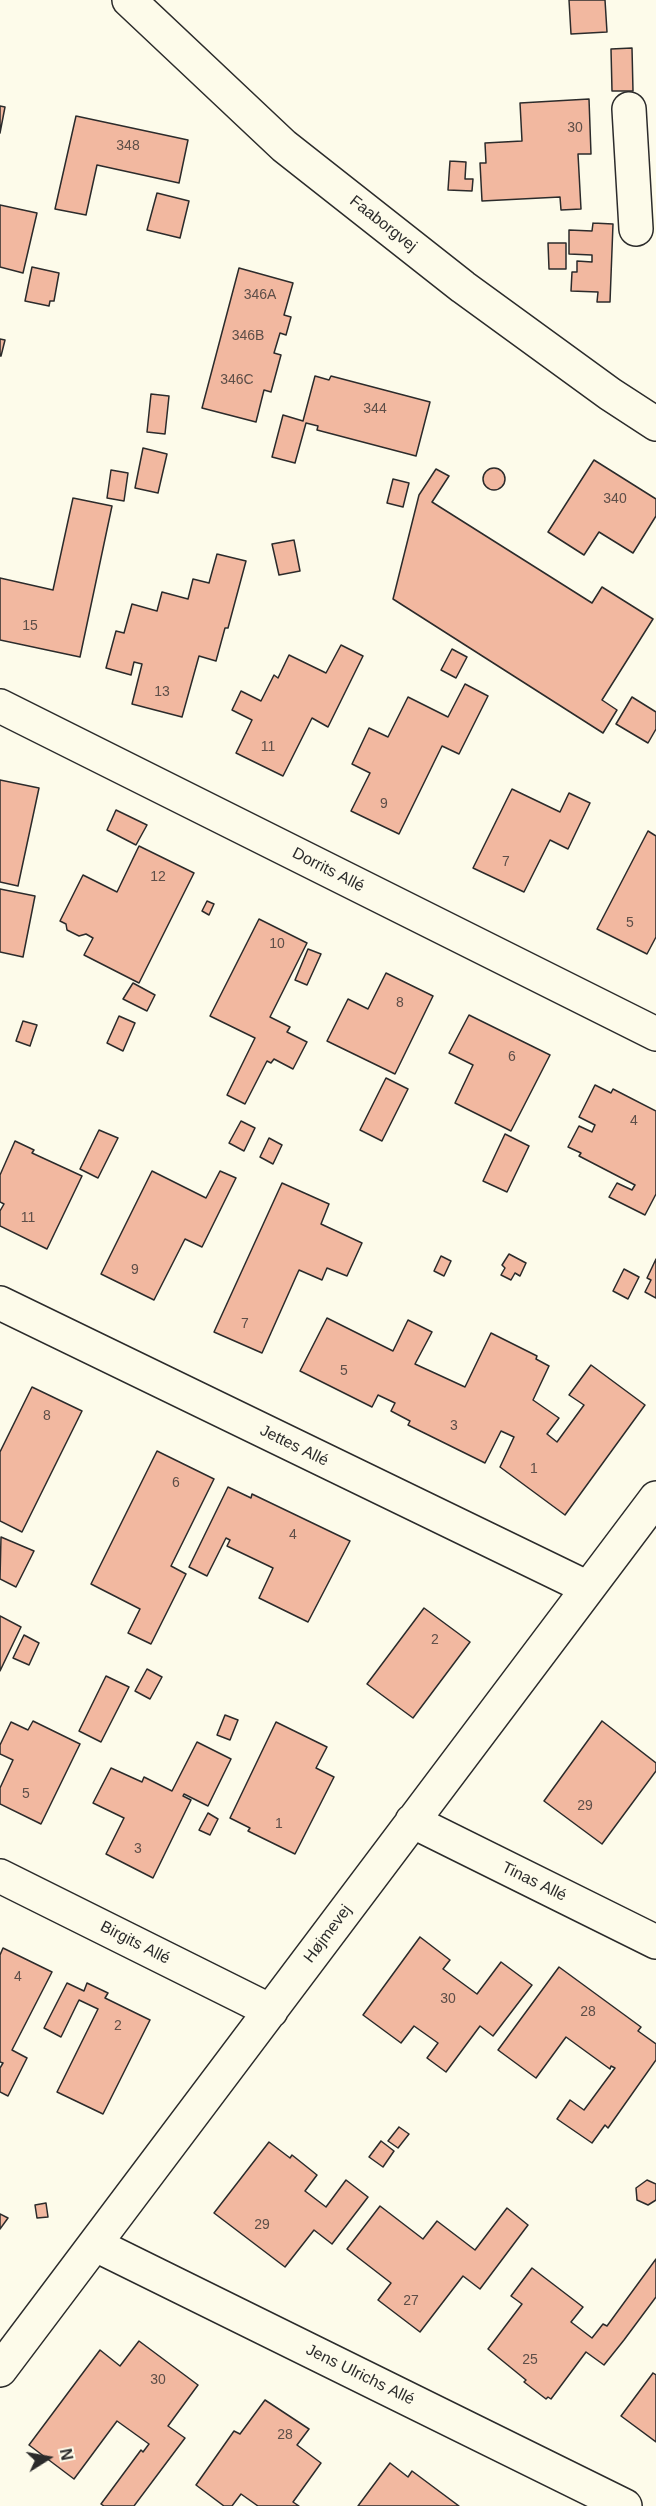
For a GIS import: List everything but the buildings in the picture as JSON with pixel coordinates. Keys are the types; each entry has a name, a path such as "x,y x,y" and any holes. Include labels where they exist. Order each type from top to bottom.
{"street":[{"name":"Faaborgvej","path":"129,0 284,146 463,287 610,394 656,423"},
{"path":"630,108 644,169 636,229"},
{"name":"Dorrits Allé","path":"0,706 656,1034"},
{"name":"Jettes Allé","path":"0,1303 588,1588"},
{"name":"Højmevej","path":"0,2370 656,1498"},
{"name":"Tinas Allé","path":"412,1821 656,1942"},
{"name":"Birgits Allé","path":"0,1876 271,2011"},
{"name":"Jens Ulrichs Allé","path":"96,2245 625,2506"}]}
